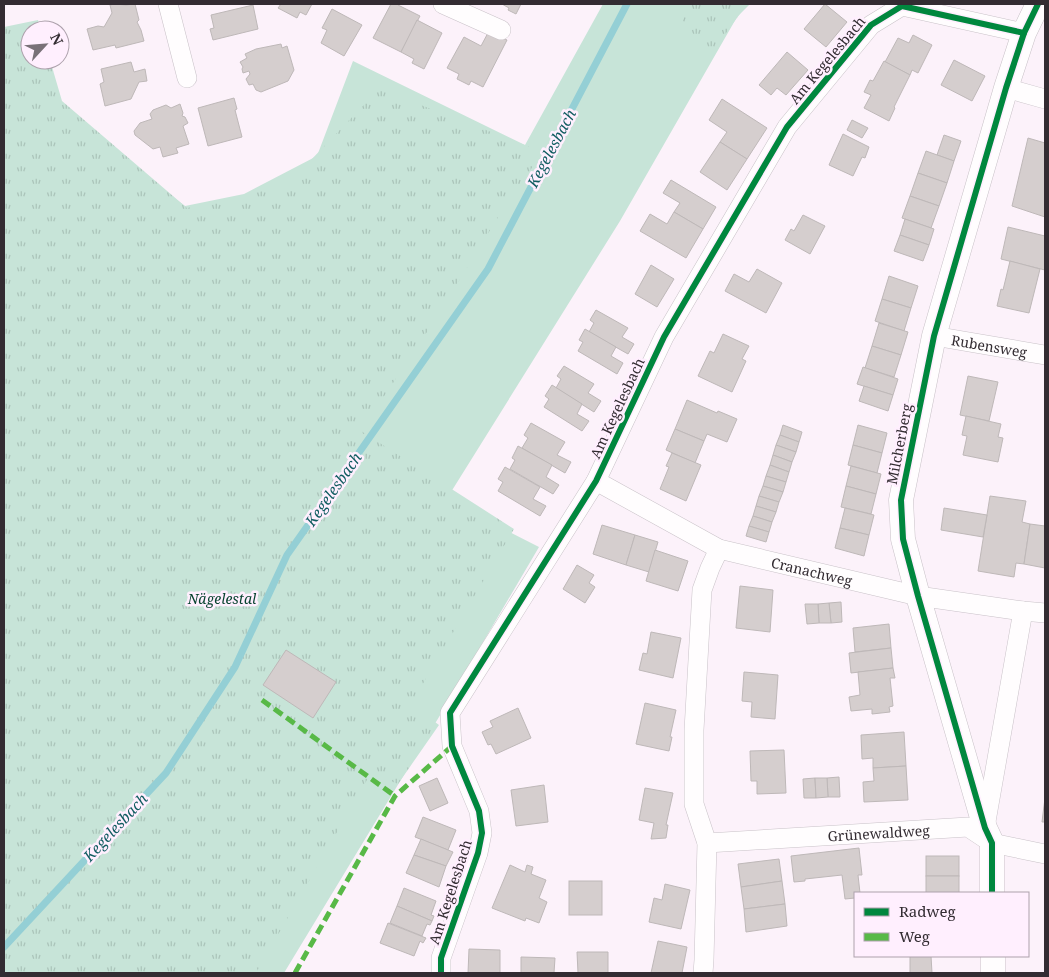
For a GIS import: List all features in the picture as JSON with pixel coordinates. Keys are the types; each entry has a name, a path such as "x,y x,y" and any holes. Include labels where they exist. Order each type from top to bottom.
{"street":[{"path":"168,4 187,78"},
{"path":"443,4 501,30"},
{"name":"Milcherberg","path":"989,835 903,539 901,500 934,336 1006,88 1024,33 1038,4"},
{"name":"Am Kegelesbach","path":"441,973 441,958 478,853 482,833 479,811 452,746 450,713 596,481 664,337 787,127 871,25 902,6 1024,33"},
{"path":"1006,88 1045,99"},
{"name":"Rubensweg","path":"934,336 1045,355"},
{"name":"Cranachweg","path":"596,481 719,549 918,596 1045,613"},
{"path":"703,973 707,843 694,804 694,730 702,590 719,549"},
{"name":"Milcherberg","path":"992,892 989,835 1023,611"},
{"name":"Grünewaldweg","path":"707,843 968,827 1045,854"},
{"path":"993,957 993,973"}],"green space":[{"name":"Nägelestal","path":"603,4 750,4 737,17 620,221 446,500 539,547 442,712 284,973 4,973 30,70 35,70 53,105 185,206 244,194 317,156 353,61 525,145"},
{"path":"687,4 747,4 713,51 682,24"},
{"name":"Nägelestal","path":"20,24 20,70 53,70 62,101 187,208 286,186 379,89 543,152 505,206 431,326 361,431 514,529 411,704 439,725 398,784 371,773 256,973 4,973 4,27"}],"building":[{"path":"135,4 139,20 137,22 144,41 116,48 115,45 93,50 87,29 98,26 104,27 112,13 110,5"},
{"path":"281,4 312,4 306,15 300,12 297,18 278,8"},
{"path":"391,4 399,4 420,16 401,52 373,38"},
{"path":"502,4 521,4 516,14"},
{"path":"825,4 847,22 826,47 804,29"},
{"path":"253,5 258,29 213,40 210,29 214,28 211,15"},
{"path":"332,9 362,25 344,56 321,43 327,30 322,28"},
{"path":"417,20 442,33 424,69 412,63 414,59 401,52"},
{"path":"489,31 507,40 483,87 471,81 469,85 457,79 459,74 447,68 464,37 481,46"},
{"path":"913,35 932,45 918,73 912,70 910,75 885,62 898,38 909,43"},
{"path":"281,44 282,48 287,46 294,70 288,81 261,92 256,90 253,84 249,85 246,79 250,74 249,71 243,73 243,67 240,62 247,58 245,54 256,49"},
{"path":"787,52 808,70 786,95 777,88 771,95 759,85"},
{"path":"954,60 985,76 972,101 941,85"},
{"path":"884,61 910,75 889,121 864,108 871,95 864,92 870,80 873,81"},
{"path":"131,62 134,72 145,69 147,81 139,82 131,99 105,106 100,84 104,82 101,69"},
{"path":"234,98 242,137 208,146 198,108"},
{"path":"722,99 767,128 747,159 720,142 727,132 709,120"},
{"path":"180,104 182,116 185,117 188,123 183,126 189,144 176,148 178,153 163,157 160,147 153,149 135,135 134,131 140,123 152,119 150,114 153,110 166,105 171,108"},
{"path":"852,120 868,128 862,138 847,130"},
{"path":"843,134 869,147 865,158 862,157 853,176 829,165"},
{"path":"944,135 961,141 954,161 937,155"},
{"path":"1028,138 1045,143 1045,217 1012,206"},
{"path":"720,142 747,159 727,190 700,172"},
{"path":"926,151 954,161 947,183 918,173"},
{"path":"918,173 947,183 939,206 910,196"},
{"path":"671,180 716,207 703,229 674,212 680,203 663,193"},
{"path":"910,196 939,206 931,228 902,218"},
{"path":"674,212 703,229 686,258 640,231 650,214 667,224"},
{"path":"803,215 825,226 810,254 785,240 791,229 794,231"},
{"path":"905,219 934,229 929,245 900,235"},
{"path":"1008,227 1045,236 1045,270 1001,259"},
{"path":"900,235 929,245 923,261 894,251"},
{"path":"1010,261 1040,269 1029,313 997,306"},
{"path":"651,265 674,279 657,307 635,294"},
{"path":"757,269 782,283 766,313 725,291 734,274 749,282"},
{"path":"889,276 918,286 911,308 882,299"},
{"path":"882,299 911,308 904,331 875,321"},
{"path":"596,310 628,328 622,337 634,344 628,354 589,332 594,323 590,320"},
{"path":"879,323 908,332 901,355 872,346"},
{"path":"585,329 616,347 611,356 623,363 617,374 578,351 583,342 579,340"},
{"path":"723,334 749,346 742,359 746,361 732,392 698,376 710,351 714,353"},
{"path":"872,346 901,355 894,377 865,368"},
{"path":"564,366 594,384 588,393 601,401 594,412 556,388 561,379 557,376"},
{"path":"863,367 898,379 893,395 857,384"},
{"path":"968,376 998,382 989,421 960,415"},
{"path":"552,385 582,404 577,414 589,421 582,431 544,407 549,399 545,396"},
{"path":"864,386 893,395 888,411 859,401"},
{"path":"687,400 737,419 727,442 707,434 704,441 675,429"},
{"path":"966,416 1001,424 998,437 1003,438 998,462 963,455 967,436 962,435"},
{"path":"531,423 565,442 557,455 571,462 565,473 522,448 528,438 524,435"},
{"path":"783,425 802,432 799,442 780,435"},
{"path":"858,425 887,433 882,453 853,445"},
{"path":"675,429 704,441 695,463 666,450"},
{"path":"780,435 799,442 796,452 776,445"},
{"path":"776,445 796,452 792,462 773,455"},
{"path":"853,445 882,453 877,473 848,465"},
{"path":"518,446 552,465 546,477 559,485 553,494 510,469 515,460 512,458"},
{"path":"672,453 701,465 686,501 660,489 669,467 666,466"},
{"path":"773,455 792,462 789,472 770,465"},
{"path":"770,465 789,472 786,482 766,476"},
{"path":"851,466 881,474 876,494 846,486"},
{"path":"505,467 540,487 533,499 546,506 540,516 498,491 503,482 498,479"},
{"path":"766,476 786,482 783,492 763,486"},
{"path":"763,486 783,492 779,502 759,496"},
{"path":"846,486 876,494 871,514 841,507"},
{"path":"759,496 779,502 776,512 756,506"},
{"path":"990,496 1026,501 1022,522 1030,524 1024,564 1016,563 1014,577 978,571"},
{"path":"756,506 776,512 772,522 753,516"},
{"path":"845,508 874,515 869,535 840,528"},
{"path":"944,508 987,515 983,537 941,530"},
{"path":"753,516 772,522 769,532 749,526"},
{"path":"1030,524 1045,526 1045,568 1024,564"},
{"path":"602,525 635,535 626,565 593,554"},
{"path":"749,526 769,532 766,542 746,536"},
{"path":"840,528 869,535 864,556 835,548"},
{"path":"635,535 658,542 649,572 626,565"},
{"path":"655,550 688,561 678,591 646,581"},
{"path":"577,565 594,575 589,583 595,587 585,603 563,589"},
{"path":"740,586 773,590 770,632 736,628"},
{"path":"841,602 842,622 831,623 829,603"},
{"path":"829,603 831,623 819,623 818,604"},
{"path":"805,604 818,604 819,623 807,624"},
{"path":"889,624 891,648 855,652 853,628"},
{"path":"651,632 681,638 673,678 639,670 643,653 647,654"},
{"path":"891,648 893,668 851,673 849,653"},
{"path":"286,650 336,682 313,718 263,685"},
{"path":"893,668 895,678 890,678 893,706 889,707 890,712 872,714 872,709 851,711 849,697 860,695 858,672"},
{"path":"744,672 778,675 775,719 751,717 752,702 742,701"},
{"path":"645,703 676,710 669,751 636,744"},
{"path":"518,708 531,738 496,754 491,744 488,745 482,732 493,727 490,721"},
{"path":"904,732 906,766 873,768 873,758 862,759 861,735"},
{"path":"784,750 786,793 757,794 757,781 751,781 750,751"},
{"path":"906,766 908,800 864,802 863,782 874,781 873,768"},
{"path":"839,777 840,797 828,797 827,778"},
{"path":"437,778 448,803 430,811 419,786"},
{"path":"815,778 816,798 804,798 803,779"},
{"path":"815,778 827,778 828,797 816,798"},
{"path":"544,785 548,822 516,826 511,790"},
{"path":"645,788 673,793 666,825 668,825 666,838 651,839 654,823 639,820"},
{"path":"1045,798 1045,822 1042,822"},
{"path":"423,817 456,830 448,850 415,837"},
{"path":"421,839 453,852 446,866 414,855"},
{"path":"859,848 862,875 858,875 860,892 854,892 854,898 845,899 842,875 794,882 791,856"},
{"path":"414,855 446,866 439,887 406,873"},
{"path":"926,856 959,856 959,876 926,876"},
{"path":"779,859 782,881 741,887 738,864"},
{"path":"510,865 525,872 527,865 533,867 531,874 546,880 539,898 547,902 539,923 526,918 525,921 492,908"},
{"path":"926,876 959,876 959,892 926,892"},
{"path":"569,881 602,881 602,915 569,915"},
{"path":"782,881 785,904 744,909 741,887"},
{"path":"665,884 690,890 681,929 649,922 654,898 662,900"},
{"path":"404,888 436,901 431,915 434,916 432,921 397,906"},
{"path":"785,904 787,926 746,932 744,909"},
{"path":"397,906 432,921 430,925 427,924 422,936 390,923"},
{"path":"388,923 426,938 423,943 420,941 414,956 380,943"},
{"path":"658,941 687,947 682,973 651,973"},
{"path":"469,949 500,950 500,973 468,973"},
{"path":"577,952 608,952 608,973 578,973"},
{"path":"521,957 555,958 554,973 521,973"},
{"path":"910,957 931,957 932,973 910,973"}],"waterway":[{"name":"Kegelesbach","path":"4,947 166,773 235,667 287,555 488,269 627,4"}],"marked path":[{"path":"262,700 395,796"},
{"path":"295,973 395,796 452,746"}],"cycle path":[{"path":"992,892 992,843 985,828 918,596 903,539 901,500 934,336 1006,88 1024,33 1038,4"},
{"path":"441,973 441,958 478,853 482,833 479,811 452,746 450,713 596,481 664,337 787,127 871,25 902,6 1024,33"}]}
